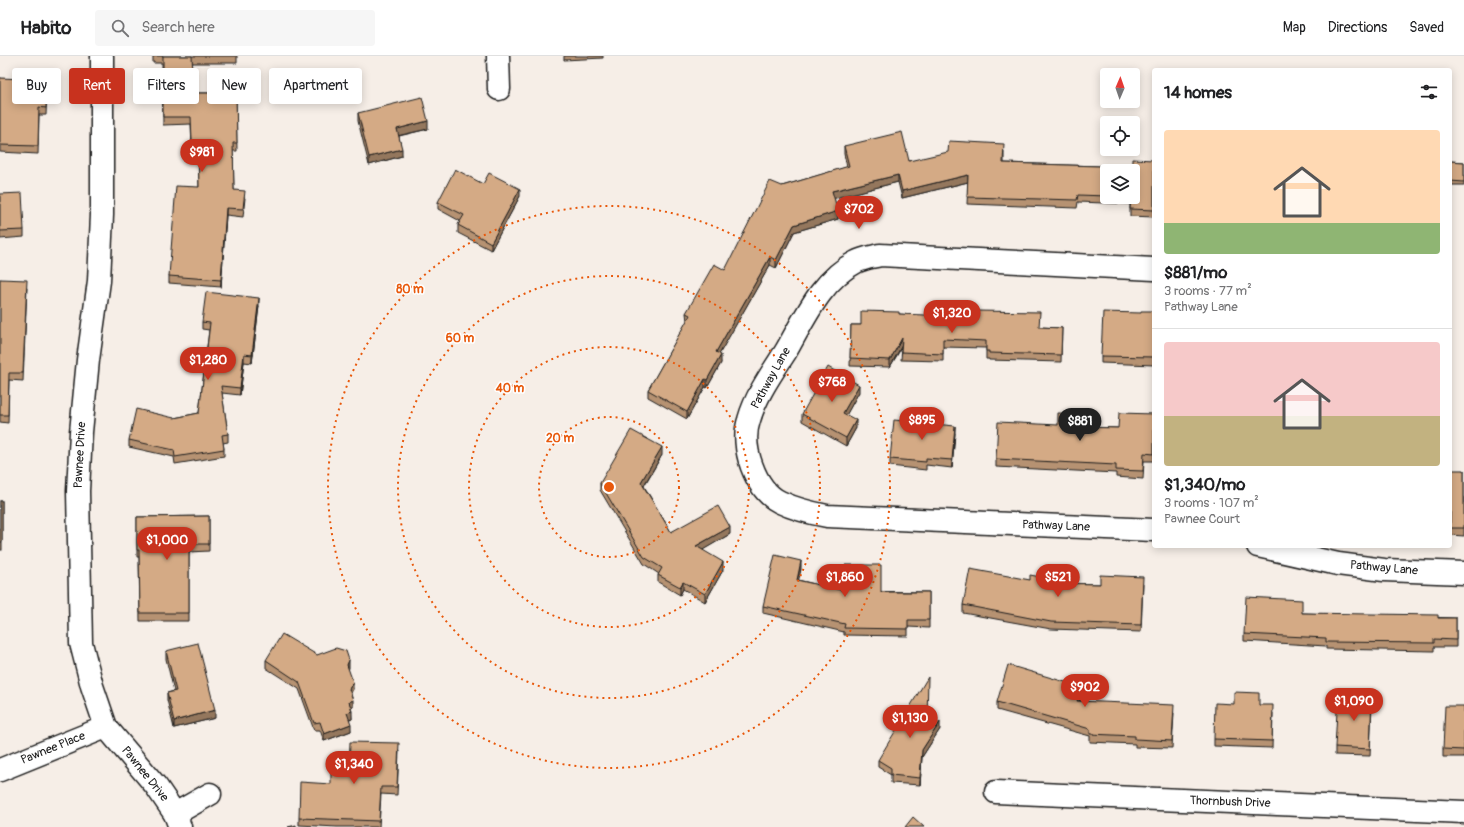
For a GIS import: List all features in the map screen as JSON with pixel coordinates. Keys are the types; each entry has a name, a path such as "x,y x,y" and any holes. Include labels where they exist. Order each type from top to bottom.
{"street":[{"name":"Pawnee Drive","path":"102,56 102,216 99,281 80,432 78,491 81,643 92,686 106,727 156,786 178,820"},
{"path":"498,56 499,89"},
{"name":"Pathway Lane","path":"1152,269 880,255 857,261 838,273 822,290 758,396 748,421 746,445 752,468 763,487 779,502 800,510 827,516 1152,530"},
{"name":"Pathway Lane","path":"1267,548 1338,564 1376,569 1464,573"},
{"name":"Pawnee Place","path":"0,770 106,727"},
{"name":"Thornbush Drive","path":"996,792 1464,812"},
{"path":"178,820 210,794"}],"building":[{"path":"163,56 192,56 193,68 163,68"},
{"path":"0,78 12,79 12,104 46,104 46,108 39,107 38,146 0,145"},
{"path":"199,93 207,93 207,104 236,104 237,143 233,143 234,190 245,191 243,209 226,208 221,280 169,276 176,186 199,187 198,141 192,141 191,117 163,117 163,104 199,104"},
{"path":"422,97 428,121 397,129 402,149 369,157 358,113"},
{"path":"902,132 909,161 948,152 949,141 1004,144 1003,163 1100,166 1100,196 1078,195 1077,200 967,197 968,175 902,191 898,175 832,191 838,211 794,225 776,260 770,257 716,352 721,355 707,380 705,379 687,412 648,390 690,315 686,313 714,264 725,270 770,181 782,186 849,166 844,146"},
{"path":"1132,159 1152,160 1152,210 1130,209 1130,204 1140,204 1140,164 1132,164"},
{"path":"1452,161 1464,162 1464,182 1452,181"},
{"path":"455,169 483,184 489,173 520,189 491,243 458,225 464,215 438,202"},
{"path":"22,193 24,230 0,231 0,194"},
{"path":"0,279 27,280 23,373 9,373 8,415 0,415"},
{"path":"206,292 259,298 252,355 244,354 240,388 221,386 228,434 222,435 224,449 175,457 174,450 129,440 136,409 174,418 199,413 210,323 202,322"},
{"path":"861,311 977,317 977,311 1040,312 1039,327 1062,328 1061,355 989,353 989,351 986,351 986,341 943,339 943,354 901,352 902,338 890,360 850,358 851,325 861,325"},
{"path":"1141,311 1152,311 1152,357 1101,356 1103,312 1141,313"},
{"path":"828,367 859,385 843,413 856,420 846,438 802,414"},
{"path":"1058,413 1080,414 1079,427 1118,428 1119,413 1152,414 1152,454 1144,453 1143,471 1116,470 1116,465 996,459 998,422 1058,425"},
{"path":"894,420 955,426 952,460 926,458 926,462 890,459"},
{"path":"631,430 662,447 641,482 671,532 718,506 730,527 696,546 723,562 705,594 683,582 680,587 658,575 662,568 644,557 600,483"},
{"path":"1452,470 1464,470 1464,528 1452,528"},
{"path":"0,501 2,501 2,542 0,542"},
{"path":"209,516 209,544 189,544 189,613 140,613 137,517"},
{"path":"775,555 801,561 797,580 845,591 845,565 881,565 881,592 929,592 929,620 908,620 908,629 844,628 845,624 763,606"},
{"path":"970,569 1030,580 1030,575 1051,579 1050,583 1100,584 1100,575 1143,577 1141,625 1051,622 963,605"},
{"path":"1246,597 1302,600 1302,613 1438,615 1438,618 1456,618 1456,640 1434,639 1434,643 1326,642 1326,638 1244,634"},
{"path":"282,634 317,655 336,648 346,651 349,660 347,665 353,682 349,689 353,700 349,702 352,711 347,713 351,724 324,734 320,722 314,723 299,682 266,660"},
{"path":"198,643 215,710 174,721 167,693 176,691 166,651"},
{"path":"1008,665 1082,687 1077,701 1174,705 1172,741 1135,739 1135,736 1090,734 1090,729 997,702"},
{"path":"928,677 927,720 940,722 922,750 920,778 891,775 891,768 878,760"},
{"path":"1234,692 1259,693 1259,705 1273,705 1272,741 1214,739 1215,703 1234,704"},
{"path":"1338,694 1372,696 1370,749 1335,747"},
{"path":"1445,706 1464,706 1464,750 1443,749"},
{"path":"350,742 399,743 397,787 381,787 379,821 299,818 300,782 331,784 331,772 349,773"},
{"path":"913,817 924,827 905,827"}]}
